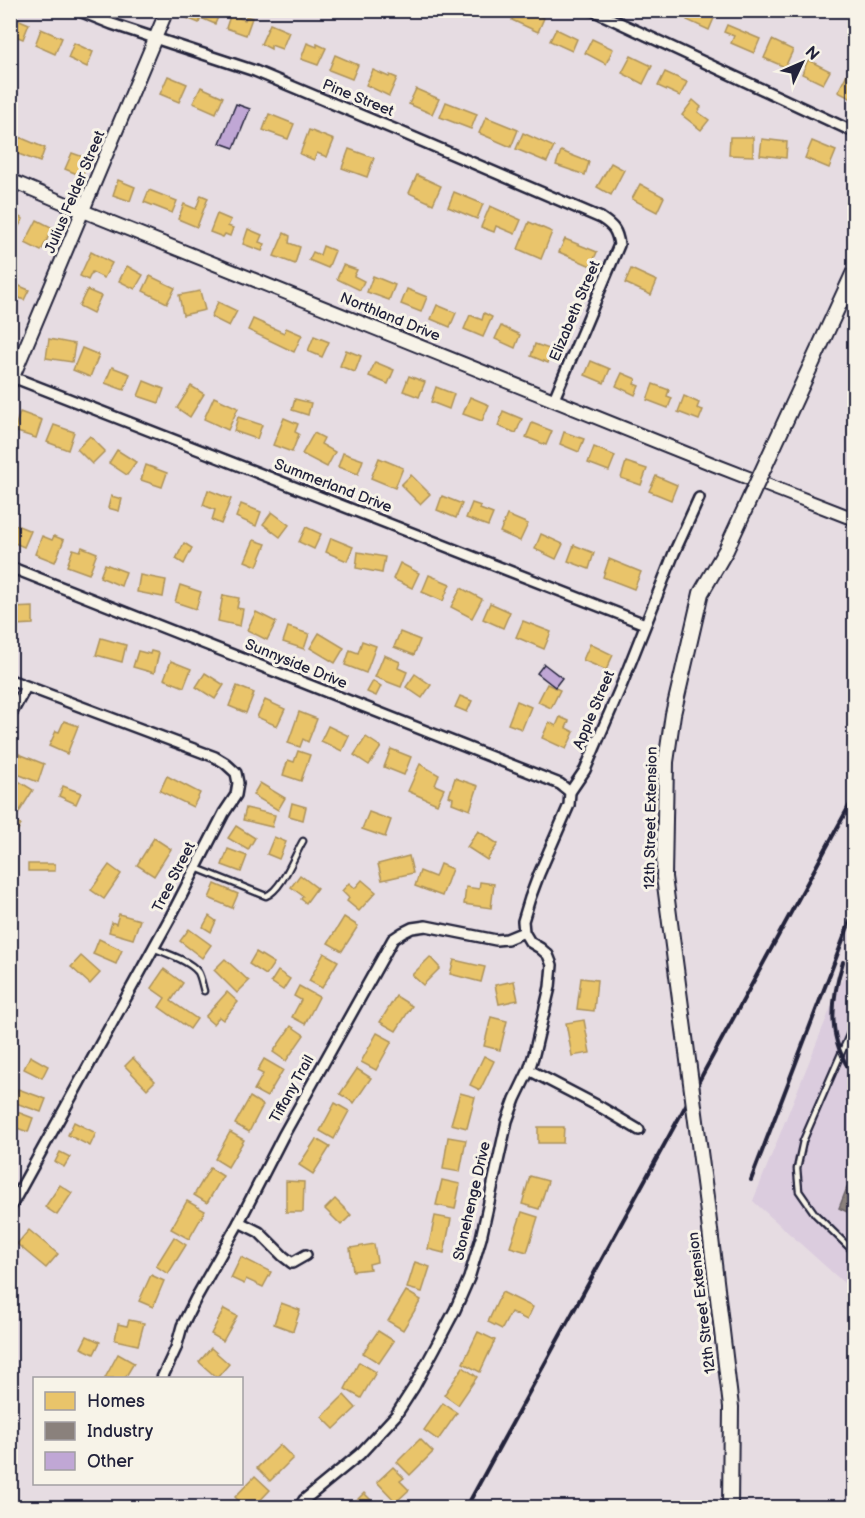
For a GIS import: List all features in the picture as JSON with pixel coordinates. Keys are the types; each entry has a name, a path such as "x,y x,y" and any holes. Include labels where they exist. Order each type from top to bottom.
{"main road":[{"name":"12th Street Extension","path":"730,1508 730,1407 707,1205 664,877 666,762 673,714 701,593 726,550 855,272"}],"street":[{"name":"Pine Street","path":"77,10 112,24 255,71 601,218 618,234"},
{"name":"Julius Felder Street","path":"11,379 167,10"},
{"path":"592,10 855,132"},
{"name":"Northland Drive","path":"10,180 715,465 855,519"},
{"name":"Elizabeth Street","path":"554,399 619,245 618,234"},
{"name":"Summerland Drive","path":"11,379 645,624"},
{"name":"Apple Street","path":"524,932 523,921 530,898 570,806 570,792 585,770 699,498"},
{"name":"Sunnyside Drive","path":"10,567 560,784 570,792"},
{"name":"Tree Street","path":"10,680 205,753 225,763 236,773 238,783 236,795 224,813 153,948 10,1208"},
{"path":"10,716 26,687"},
{"name":"Tiffany Trail","path":"162,1377 176,1348 186,1317 239,1222 283,1136 393,939 412,928 426,926 496,940 507,939 524,932"},
{"name":"Stonehenge Drive","path":"298,1508 329,1478 360,1454 396,1415 435,1348 469,1278 481,1238 507,1121 529,1070 548,998 552,965 548,955 530,942 524,932"},
{"path":"529,1070 639,1130"},
{"path":"239,1222 258,1232 292,1263 306,1255"}],"lane":[{"path":"196,868 269,896 280,882 303,841"},
{"path":"153,948 191,966 198,973 204,991"},
{"path":"855,1024 803,1141 797,1169 799,1191 815,1214 855,1252"}],"shaded area":[{"path":"854,950 854,1292 753,1201"}],"building: Homes":[{"path":"190,10 221,10 215,24 201,18 199,23 187,18"},
{"path":"516,10 527,10 544,18 538,32 512,20"},
{"path":"692,10 699,10 714,18 709,30 687,20"},
{"path":"231,13 245,20 246,16 252,18 246,35 226,28"},
{"path":"10,16 29,24 23,39 10,34"},
{"path":"270,24 289,32 282,49 271,45 271,49 261,44"},
{"path":"727,25 760,39 754,53 731,43 734,36 724,32"},
{"path":"41,29 62,38 55,54 35,45"},
{"path":"556,29 577,39 572,51 550,41"},
{"path":"592,39 613,49 606,64 585,53"},
{"path":"772,40 793,50 785,67 764,58"},
{"path":"74,43 93,52 87,67 68,58"},
{"path":"307,43 326,48 318,65 301,59"},
{"path":"335,55 358,65 352,79 329,70"},
{"path":"631,56 652,66 643,84 622,73"},
{"path":"808,60 830,71 823,84 802,74"},
{"path":"373,70 397,78 389,96 366,85"},
{"path":"665,72 687,82 680,96 658,86"},
{"path":"847,74 854,77 854,100 838,92"},
{"path":"168,76 187,84 179,102 160,94"},
{"path":"201,87 223,97 216,113 193,103"},
{"path":"416,89 439,99 432,114 409,104"},
{"path":"693,100 701,107 698,112 709,120 701,130 682,115"},
{"path":"446,102 477,114 471,129 440,117"},
{"path":"269,114 294,124 288,139 263,130"},
{"path":"486,117 518,130 511,147 479,133"},
{"path":"309,130 334,140 327,157 317,153 314,160 300,154"},
{"path":"523,133 554,147 547,162 516,149"},
{"path":"19,137 45,148 40,162 13,152"},
{"path":"730,137 753,137 753,156 729,155"},
{"path":"762,139 787,142 786,158 760,155"},
{"path":"812,141 836,151 829,168 805,158"},
{"path":"349,149 374,158 367,177 342,168"},
{"path":"561,151 589,162 585,175 556,165"},
{"path":"72,153 89,159 82,176 65,169"},
{"path":"611,163 624,170 611,195 597,187"},
{"path":"417,175 441,186 433,204 409,193"},
{"path":"118,180 135,187 130,201 113,195"},
{"path":"640,184 664,197 657,212 632,199"},
{"path":"149,190 177,201 172,213 144,202"},
{"path":"454,192 483,204 477,219 448,207"},
{"path":"201,195 208,198 197,227 178,219 184,204 196,209"},
{"path":"490,206 521,220 515,234 496,226 494,232 481,227"},
{"path":"10,212 23,219 15,233 10,231"},
{"path":"217,214 231,220 228,226 233,228 230,236 225,234 223,237 210,232"},
{"path":"37,220 53,228 41,251 25,243"},
{"path":"529,222 552,232 541,259 518,249"},
{"path":"248,229 262,235 259,242 265,244 262,251 243,244"},
{"path":"284,233 290,236 289,243 300,247 295,264 274,256"},
{"path":"565,239 597,252 591,266 559,252"},
{"path":"323,246 335,251 328,268 309,260 313,252 320,255"},
{"path":"91,252 112,263 104,278 92,272 88,280 80,276"},
{"path":"343,265 357,270 354,276 364,281 360,290 337,279"},
{"path":"127,266 143,275 135,289 119,281"},
{"path":"631,269 657,281 651,295 625,283"},
{"path":"150,276 175,288 167,303 143,291"},
{"path":"373,276 395,285 389,300 367,292"},
{"path":"10,282 29,290 24,300 10,294"},
{"path":"407,289 427,297 421,312 401,304"},
{"path":"87,290 101,296 93,313 79,306"},
{"path":"200,291 205,310 183,315 179,295"},
{"path":"218,302 237,311 229,326 211,317"},
{"path":"437,305 456,313 450,327 431,319"},
{"path":"484,313 492,317 483,337 464,329 470,315 482,320"},
{"path":"253,319 284,333 286,328 302,335 294,352 248,330"},
{"path":"501,326 520,335 515,348 495,339"},
{"path":"314,336 329,342 322,357 308,351"},
{"path":"49,339 75,344 72,362 46,358"},
{"path":"535,344 552,350 548,363 531,356"},
{"path":"82,348 99,355 90,377 73,370"},
{"path":"346,350 361,356 355,372 340,366"},
{"path":"591,361 610,369 604,383 585,375"},
{"path":"375,362 394,370 388,384 369,376"},
{"path":"112,367 130,374 124,390 105,383"},
{"path":"622,373 636,379 634,384 639,386 635,395 616,386"},
{"path":"409,376 425,382 419,397 403,391"},
{"path":"144,381 164,389 159,403 138,396"},
{"path":"653,384 669,390 667,396 672,398 668,408 647,400"},
{"path":"191,386 204,394 190,417 177,408"},
{"path":"436,387 454,394 449,409 431,402"},
{"path":"684,396 699,403 697,408 703,410 699,420 678,412"},
{"path":"214,397 238,408 228,430 204,419"},
{"path":"470,397 489,405 482,421 463,414"},
{"path":"295,399 311,403 308,415 292,410"},
{"path":"503,411 522,419 516,433 498,426"},
{"path":"20,412 42,420 36,438 14,431"},
{"path":"238,417 262,425 257,439 234,431"},
{"path":"284,418 298,424 295,432 299,434 292,452 273,445"},
{"path":"532,423 552,431 546,445 526,437"},
{"path":"54,425 74,432 68,450 47,442"},
{"path":"564,432 584,439 579,452 560,444"},
{"path":"314,433 324,438 321,444 335,452 327,467 302,454"},
{"path":"90,436 105,451 92,464 77,449"},
{"path":"594,447 615,456 609,471 588,463"},
{"path":"117,450 136,462 127,475 109,463"},
{"path":"343,453 363,460 358,474 338,467"},
{"path":"379,458 403,468 395,488 371,478"},
{"path":"626,462 647,469 641,485 621,478"},
{"path":"146,465 167,473 162,487 141,480"},
{"path":"411,475 430,494 420,504 401,485"},
{"path":"656,476 677,485 671,500 649,491"},
{"path":"208,490 231,499 221,524 212,520 215,510 203,505"},
{"path":"111,496 122,499 119,511 108,508"},
{"path":"442,496 462,504 456,518 437,510"},
{"path":"472,503 493,514 488,526 466,518"},
{"path":"241,504 261,512 256,526 236,517"},
{"path":"272,512 289,525 280,537 263,524"},
{"path":"507,515 528,524 520,541 500,532"},
{"path":"11,523 31,531 24,547 10,541"},
{"path":"306,527 321,534 314,549 299,542"},
{"path":"541,534 563,544 556,559 535,549"},
{"path":"42,536 52,540 54,536 64,540 55,562 35,554"},
{"path":"331,538 353,547 347,561 326,552"},
{"path":"254,540 266,544 257,566 245,561"},
{"path":"184,543 192,548 184,564 176,559"},
{"path":"574,545 594,553 589,569 568,561"},
{"path":"82,547 97,553 89,574 67,566 73,549 80,551"},
{"path":"358,552 385,557 382,573 356,568"},
{"path":"609,559 641,572 634,589 603,577"},
{"path":"400,563 419,573 412,588 393,579"},
{"path":"105,564 126,572 121,586 100,577"},
{"path":"140,575 166,580 163,597 137,592"},
{"path":"429,575 450,584 443,601 422,592"},
{"path":"180,585 201,592 196,609 175,602"},
{"path":"461,588 482,599 472,618 451,607"},
{"path":"223,595 239,598 237,608 243,609 240,626 218,621"},
{"path":"490,603 510,612 503,628 483,619"},
{"path":"33,607 33,624 10,626 10,608"},
{"path":"256,612 276,622 267,640 247,630"},
{"path":"523,621 551,632 544,649 516,637"},
{"path":"288,627 309,634 304,649 283,642"},
{"path":"400,632 420,640 414,655 394,647"},
{"path":"319,633 344,648 335,663 310,648"},
{"path":"101,638 126,645 122,662 96,655"},
{"path":"362,641 376,646 366,673 345,665 350,650 358,653"},
{"path":"590,644 613,655 606,670 583,660"},
{"path":"138,651 150,654 151,651 159,653 154,673 133,667"},
{"path":"384,655 400,662 398,668 407,672 401,687 375,677"},
{"path":"171,661 191,669 184,687 164,679"},
{"path":"205,673 224,685 215,699 196,687"},
{"path":"415,674 431,685 422,698 406,687"},
{"path":"373,681 381,686 376,696 367,692"},
{"path":"547,684 560,690 551,708 538,702"},
{"path":"237,686 254,693 246,713 229,706"},
{"path":"460,696 472,701 467,712 455,707"},
{"path":"265,700 285,709 277,726 257,717"},
{"path":"517,701 531,707 522,729 508,724"},
{"path":"299,712 317,719 308,742 303,739 300,747 288,743"},
{"path":"560,717 569,721 566,728 574,732 566,749 542,738 549,722 556,726"},
{"path":"64,721 78,726 67,754 49,746"},
{"path":"328,726 349,736 342,751 321,741"},
{"path":"366,737 381,747 369,765 354,755"},
{"path":"391,749 411,757 404,775 384,767"},
{"path":"298,751 310,755 301,781 283,775 288,760 294,762"},
{"path":"19,754 44,764 38,782 12,772"},
{"path":"420,764 439,775 435,785 444,789 437,804 408,791"},
{"path":"167,776 200,793 193,807 160,791"},
{"path":"455,778 478,786 470,810 452,803 453,798 449,796"},
{"path":"15,779 33,790 18,814 10,810 10,787"},
{"path":"260,783 285,798 278,810 253,795"},
{"path":"63,786 81,793 76,804 59,796"},
{"path":"292,803 306,807 303,820 289,816"},
{"path":"246,808 275,815 272,827 243,820"},
{"path":"369,812 391,820 385,837 362,829"},
{"path":"10,818 21,825 10,842"},
{"path":"236,826 255,838 248,850 228,838"},
{"path":"478,831 498,844 487,860 467,847"},
{"path":"274,837 286,842 279,859 267,854"},
{"path":"154,838 171,849 154,876 137,865"},
{"path":"228,849 247,856 241,872 222,865"},
{"path":"409,856 413,873 382,880 378,864"},
{"path":"28,864 55,864 55,871 28,871"},
{"path":"440,864 452,869 442,896 415,886 420,871 435,877"},
{"path":"109,865 121,874 104,899 91,890"},
{"path":"300,875 317,888 306,903 301,899 303,896 291,887"},
{"path":"362,880 376,892 359,911 347,901 349,898 342,891 349,883 355,888"},
{"path":"480,882 494,884 491,908 464,904 466,887 479,889"},
{"path":"215,884 238,894 232,908 209,898"},
{"path":"119,914 140,920 133,939 109,932 112,922 116,924"},
{"path":"209,916 216,921 211,932 203,927"},
{"path":"344,917 358,926 342,951 328,943"},
{"path":"189,929 211,945 202,958 180,941"},
{"path":"99,939 122,950 116,964 93,954"},
{"path":"256,952 274,963 266,975 249,964"},
{"path":"324,953 338,961 322,988 309,981"},
{"path":"81,956 100,973 90,984 71,967"},
{"path":"430,957 440,968 423,985 412,975"},
{"path":"225,959 249,981 237,993 214,970"},
{"path":"454,960 485,967 481,982 450,974"},
{"path":"164,969 183,983 171,1001 197,1019 190,1029 159,1007 165,998 151,988"},
{"path":"278,971 290,979 283,990 271,982"},
{"path":"581,978 597,980 594,1011 577,1009"},
{"path":"514,981 518,1000 499,1004 495,985"},
{"path":"299,986 319,997 305,1024 292,1017 301,1000 294,996"},
{"path":"227,992 238,1002 223,1020 219,1017 213,1024 205,1017"},
{"path":"396,996 412,1006 396,1031 380,1022"},
{"path":"491,1017 507,1021 500,1050 484,1046"},
{"path":"584,1020 590,1053 572,1056 566,1023"},
{"path":"291,1026 304,1035 286,1061 273,1052"},
{"path":"377,1033 392,1041 376,1070 361,1062"},
{"path":"30,1056 48,1066 42,1078 24,1069"},
{"path":"484,1056 494,1061 480,1090 470,1085"},
{"path":"133,1058 155,1081 147,1089 125,1066"},
{"path":"264,1059 283,1070 267,1097 254,1090 263,1074 257,1071"},
{"path":"357,1069 371,1078 354,1103 340,1094"},
{"path":"18,1089 46,1099 41,1112 13,1102"},
{"path":"460,1093 475,1097 467,1128 451,1124"},
{"path":"250,1097 263,1105 249,1132 235,1124"},
{"path":"335,1103 349,1111 334,1139 320,1131"},
{"path":"12,1110 33,1118 28,1132 17,1128 15,1132 10,1130"},
{"path":"74,1122 96,1133 90,1146 68,1135"},
{"path":"538,1127 564,1127 563,1143 538,1143"},
{"path":"230,1132 244,1140 228,1167 215,1159"},
{"path":"448,1137 466,1140 460,1172 443,1169"},
{"path":"316,1139 330,1147 313,1174 299,1165"},
{"path":"60,1152 70,1157 64,1167 55,1162"},
{"path":"210,1168 223,1176 207,1203 194,1195"},
{"path":"530,1176 548,1181 539,1209 522,1204"},
{"path":"442,1180 460,1184 455,1209 436,1205"},
{"path":"286,1181 304,1182 303,1212 286,1212"},
{"path":"60,1185 72,1193 57,1215 45,1207"},
{"path":"335,1199 351,1215 341,1225 325,1209"},
{"path":"187,1201 205,1211 189,1239 171,1229"},
{"path":"522,1212 538,1217 527,1252 510,1247"},
{"path":"435,1216 451,1219 444,1253 428,1249"},
{"path":"29,1230 58,1254 46,1268 17,1244"},
{"path":"174,1237 186,1245 168,1274 156,1266"},
{"path":"374,1244 377,1262 369,1264 370,1269 353,1271 350,1248"},
{"path":"241,1257 271,1272 263,1287 246,1279 244,1284 231,1278"},
{"path":"415,1262 430,1267 422,1292 407,1288"},
{"path":"151,1275 164,1281 153,1307 139,1301"},
{"path":"406,1291 421,1300 403,1330 388,1321"},
{"path":"502,1292 533,1307 527,1320 511,1312 502,1329 488,1322"},
{"path":"281,1303 300,1310 293,1331 274,1324"},
{"path":"224,1309 237,1316 223,1341 211,1334"},
{"path":"129,1320 144,1323 138,1345 115,1340 118,1324 127,1326"},
{"path":"378,1331 394,1341 379,1363 363,1353"},
{"path":"478,1332 495,1340 480,1372 463,1363"},
{"path":"87,1336 100,1342 94,1354 81,1348"},
{"path":"211,1348 229,1364 216,1377 199,1362"},
{"path":"118,1354 134,1363 126,1377 106,1377"},
{"path":"359,1362 376,1372 361,1398 345,1389"},
{"path":"463,1367 477,1377 458,1405 444,1395"},
{"path":"344,1395 356,1408 334,1429 322,1417"},
{"path":"443,1403 457,1413 438,1440 424,1430"},
{"path":"420,1439 433,1452 410,1475 397,1462"},
{"path":"280,1445 293,1458 270,1481 257,1468"},
{"path":"393,1467 404,1478 400,1481 409,1490 396,1502 377,1482"},
{"path":"255,1476 270,1490 253,1508 246,1508 235,1497"},
{"path":"364,1493 375,1504 371,1508 349,1508"}],"building: Industry":[{"path":"854,1170 854,1215 839,1208"}],"building: Other":[{"path":"236,104 250,109 234,148 220,143"},
{"path":"544,664 562,678 555,687 537,673"}],"railway":[{"path":"466,1508 854,797"},
{"path":"751,1180 854,911"},
{"path":"843,962 835,992 835,1035 845,1062 854,1076"}]}
